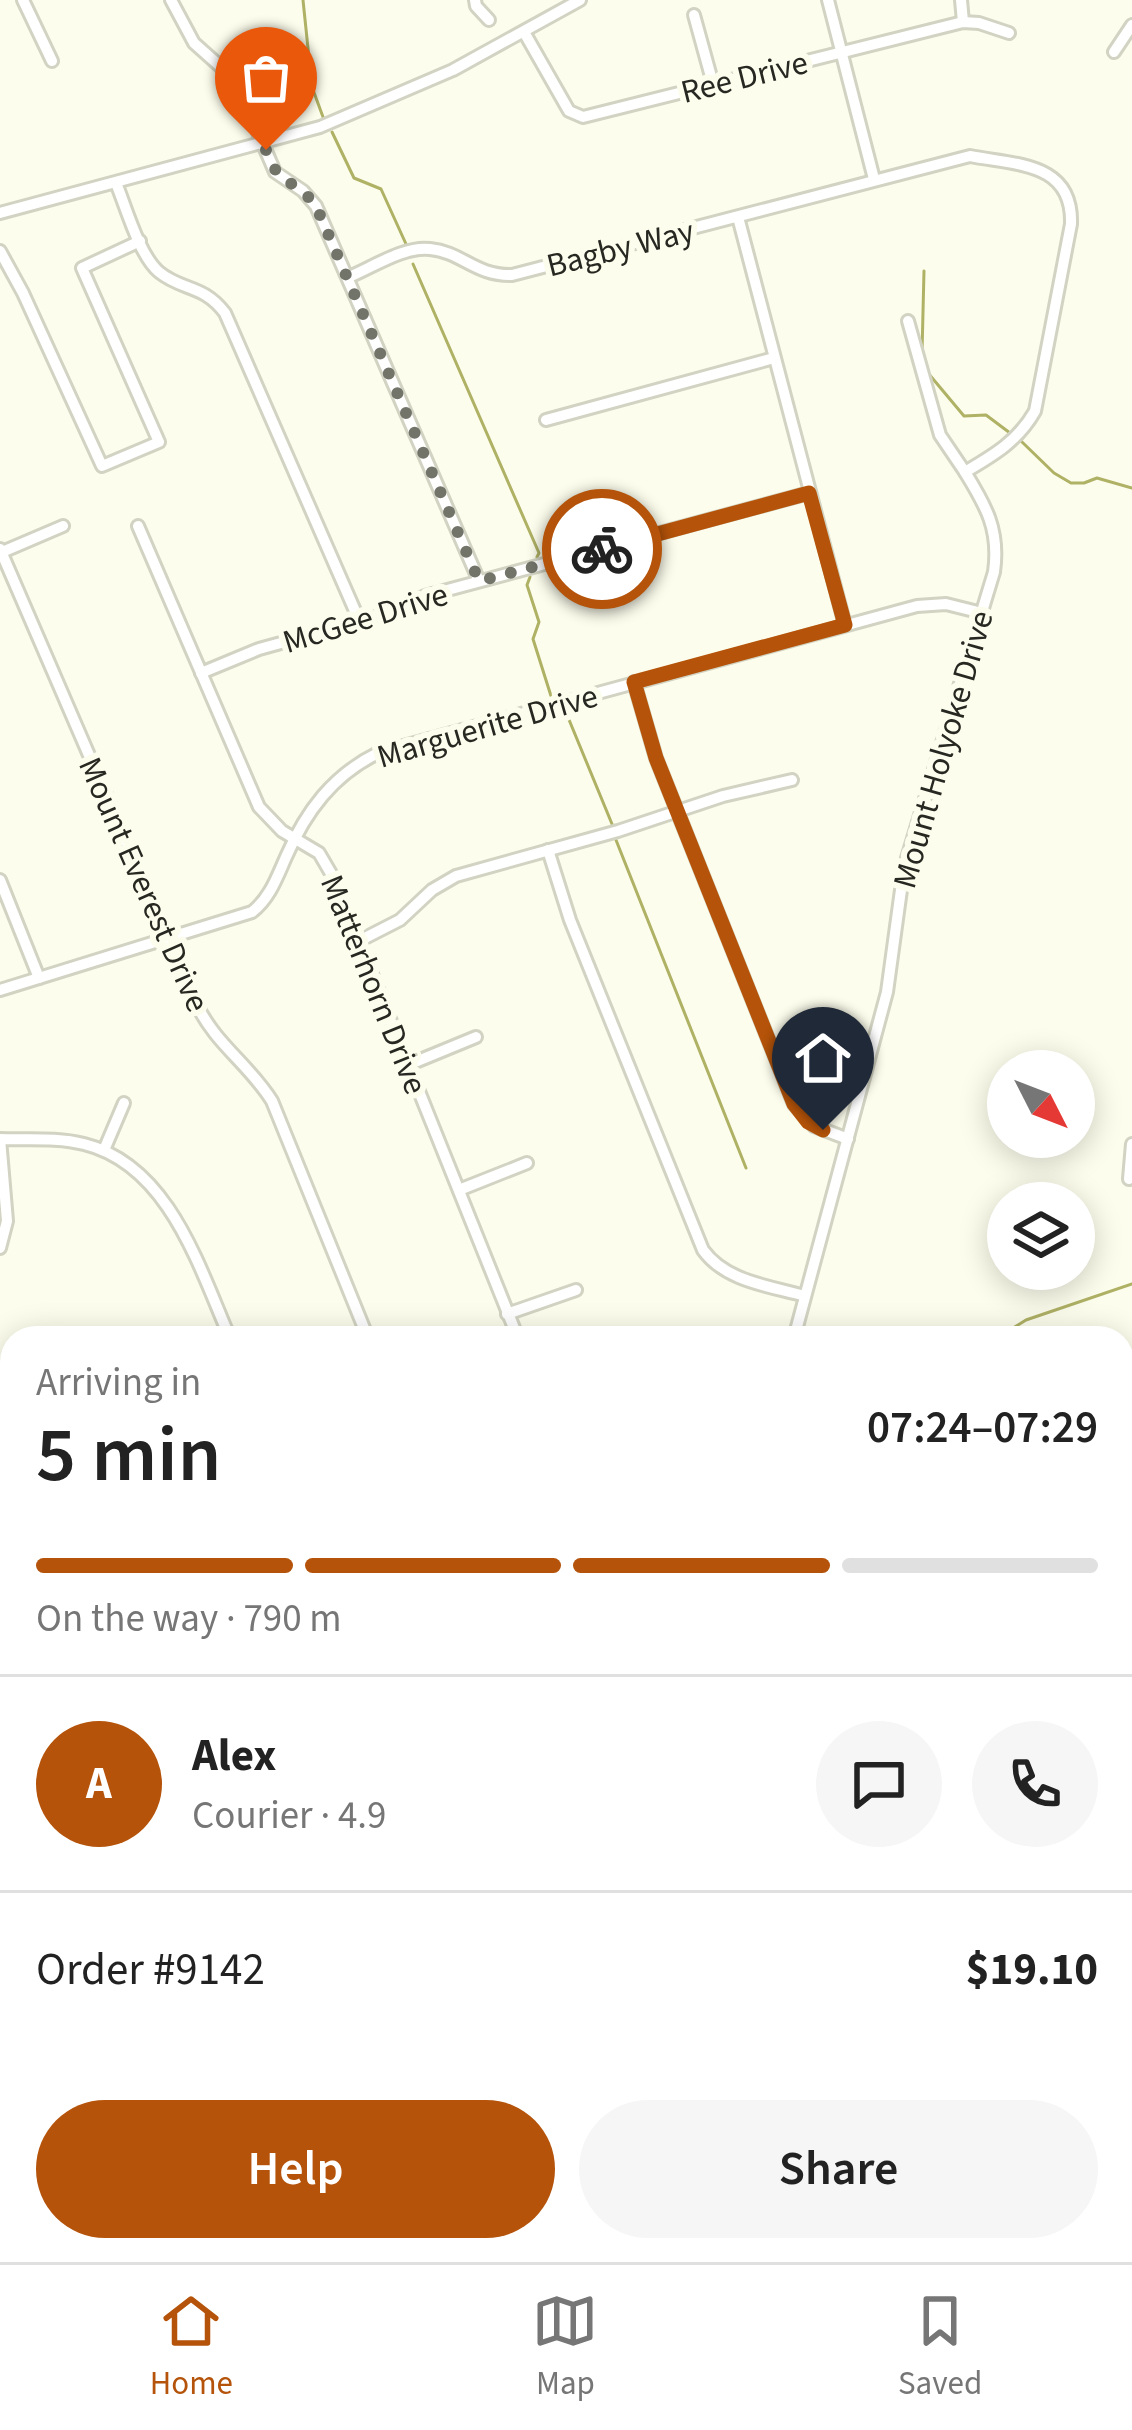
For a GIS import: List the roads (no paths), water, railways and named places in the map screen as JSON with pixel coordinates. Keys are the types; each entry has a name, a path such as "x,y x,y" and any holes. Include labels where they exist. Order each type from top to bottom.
{"street":[{"path":"23,0 52,62"},
{"path":"171,0 194,43 246,95 275,172 314,202 479,581"},
{"path":"475,0 489,20"},
{"path":"0,214 352,116 453,70 580,0"},
{"path":"828,0 874,178"},
{"path":"961,0 963,22"},
{"path":"694,15 712,84"},
{"name":"Ree Drive","path":"524,32 576,116 593,116 963,22 1009,33"},
{"path":"1114,52 1132,25"},
{"name":"Bagby Way","path":"349,277 424,248 446,253 483,272 512,274 970,156 1039,169 1058,182 1071,209 1035,411 1004,449 965,472"},
{"path":"116,183 156,269 208,295 225,314 359,620"},
{"path":"738,217 845,625"},
{"path":"0,250 102,466 159,442 82,268 140,241"},
{"path":"908,320 940,435 965,472"},
{"path":"546,419 774,358"},
{"name":"Mount Holyoke Drive","path":"797,1326 887,992 904,868 996,557 988,510 965,472"},
{"name":"McGee Drive","path":"201,673 425,596 809,493"},
{"path":"0,551 63,526"},
{"name":"Matterhorn Drive","path":"138,526 260,807 268,819 314,848 326,863 513,1326"},
{"name":"Mount Everest Drive","path":"0,551 212,1034 272,1100 363,1326"},
{"name":"Marguerite Drive","path":"0,990 258,908 314,805 347,772 379,754 928,603 982,613"},
{"path":"634,682 656,758 794,1104 814,1126 848,1139"},
{"path":"359,941 400,920 431,890 456,876 723,796 793,780"},
{"path":"548,850 570,920 703,1250 713,1263 735,1276 806,1296"},
{"path":"0,880 39,978"},
{"path":"409,1065 476,1037"},
{"path":"104,1150 124,1103"},
{"path":"0,1248 8,1222 0,1139 67,1141 104,1150 133,1168 162,1199 194,1255 225,1326"},
{"path":"1129,1179 1132,1144"},
{"path":"458,1190 527,1163"},
{"path":"508,1314 576,1290"}],"waterway":[{"path":"303,0 312,87 323,117"},
{"path":"332,132 354,178 381,189 406,244"},
{"path":"413,264 537,557"},
{"path":"922,353 924,271"},
{"path":"928,373 964,416 986,415 1010,433"},
{"path":"1021,441 1071,483 1097,478 1132,488"},
{"path":"530,577 527,585 539,622 533,639 551,696"},
{"path":"565,710 612,824"},
{"path":"616,840 746,1168"},
{"path":"1016,1326 1132,1284"}]}
